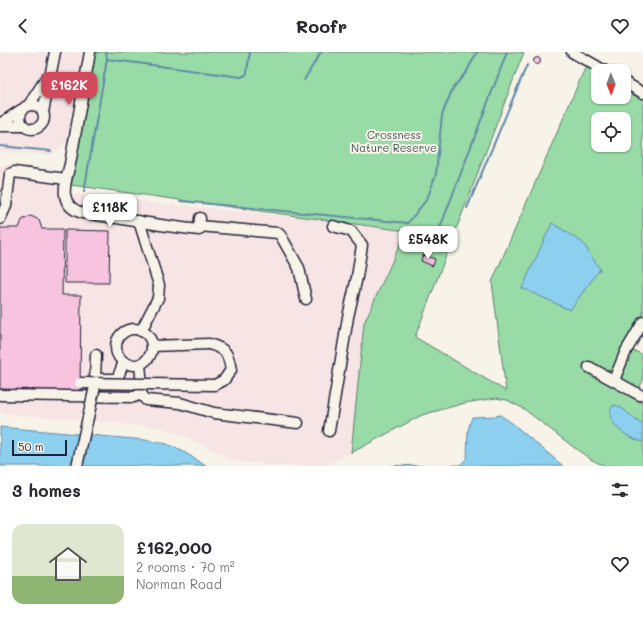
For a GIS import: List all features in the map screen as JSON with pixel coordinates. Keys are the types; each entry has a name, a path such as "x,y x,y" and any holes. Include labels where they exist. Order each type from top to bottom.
{"street":[{"path":"0,125 22,126 32,130 38,128 44,121 43,112 55,52"},
{"path":"90,52 70,164 66,178 64,194 69,206 82,213 170,227 200,225 278,233 299,268 306,299"},
{"path":"572,52 593,64"},
{"path":"22,126 20,114 51,70"},
{"path":"631,86 643,93"},
{"path":"0,125 25,108 36,106 43,112"},
{"path":"0,219 6,206 10,174 14,172 66,178"},
{"path":"139,221 159,285 158,298 141,331"},
{"path":"329,431 348,317 362,245 351,231 332,226"},
{"path":"614,380 626,351 643,322"},
{"path":"133,329 141,331 151,340 151,354 146,361 140,365 127,364 116,352 117,342 121,335 125,332 133,329"},
{"path":"80,382 215,385 224,380 231,370 228,356 220,348 209,344 152,346"},
{"path":"96,355 96,379 117,379 124,362"},
{"path":"140,365 141,394 146,400 180,403 214,413 298,423"},
{"path":"590,366 640,395"},
{"path":"77,466 96,382"},
{"path":"0,395 134,397 141,394"}],"shaded area":[{"path":"0,52 83,52 68,140 51,155 0,151"},
{"path":"0,165 36,167 35,179 61,182 72,194 345,222 406,231 364,323 351,453 324,466 276,466 234,461 187,437 158,427 0,413"}],"green space":[{"name":"Crossness Nature Reserve","path":"90,52 524,52 415,337 506,391 492,282 586,66 591,68 591,104 631,104 631,88 643,95 643,315 632,332 615,367 610,370 603,370 638,398 637,400 643,404 643,466 605,466 592,460 524,409 507,400 496,398 465,403 422,415 351,453 364,323 406,231 71,185"},
{"path":"632,351 643,355 641,359 643,361 643,381 638,390 624,382 622,379 622,372 625,363 630,352"}],"water":[{"path":"552,223 582,242 600,269 570,310 522,288"},
{"path":"614,405 621,408 643,425 643,442 625,434 614,424 610,413"},
{"path":"500,415 512,423 562,466 389,466 460,465 467,458 468,430 472,417"},
{"path":"0,427 145,440 167,444 184,452 206,466 0,466"}],"building":[{"path":"537,57 541,61 537,65 533,61"},
{"path":"31,216 39,220 42,229 63,229 62,295 81,295 80,393 0,392 0,228 19,228 22,220"},
{"path":"65,230 110,231 109,283 65,283"},
{"path":"423,255 435,259 433,266 421,261"}],"waterway":[{"path":"84,192 107,59 106,52"},
{"path":"107,59 241,77 246,75 250,52"},
{"path":"304,80 321,52"},
{"path":"180,201 408,223 427,199 436,174 442,115 453,88 467,71 477,52"},
{"path":"432,249 507,52"},
{"path":"467,208 527,65"},
{"path":"0,146 51,151"}]}
